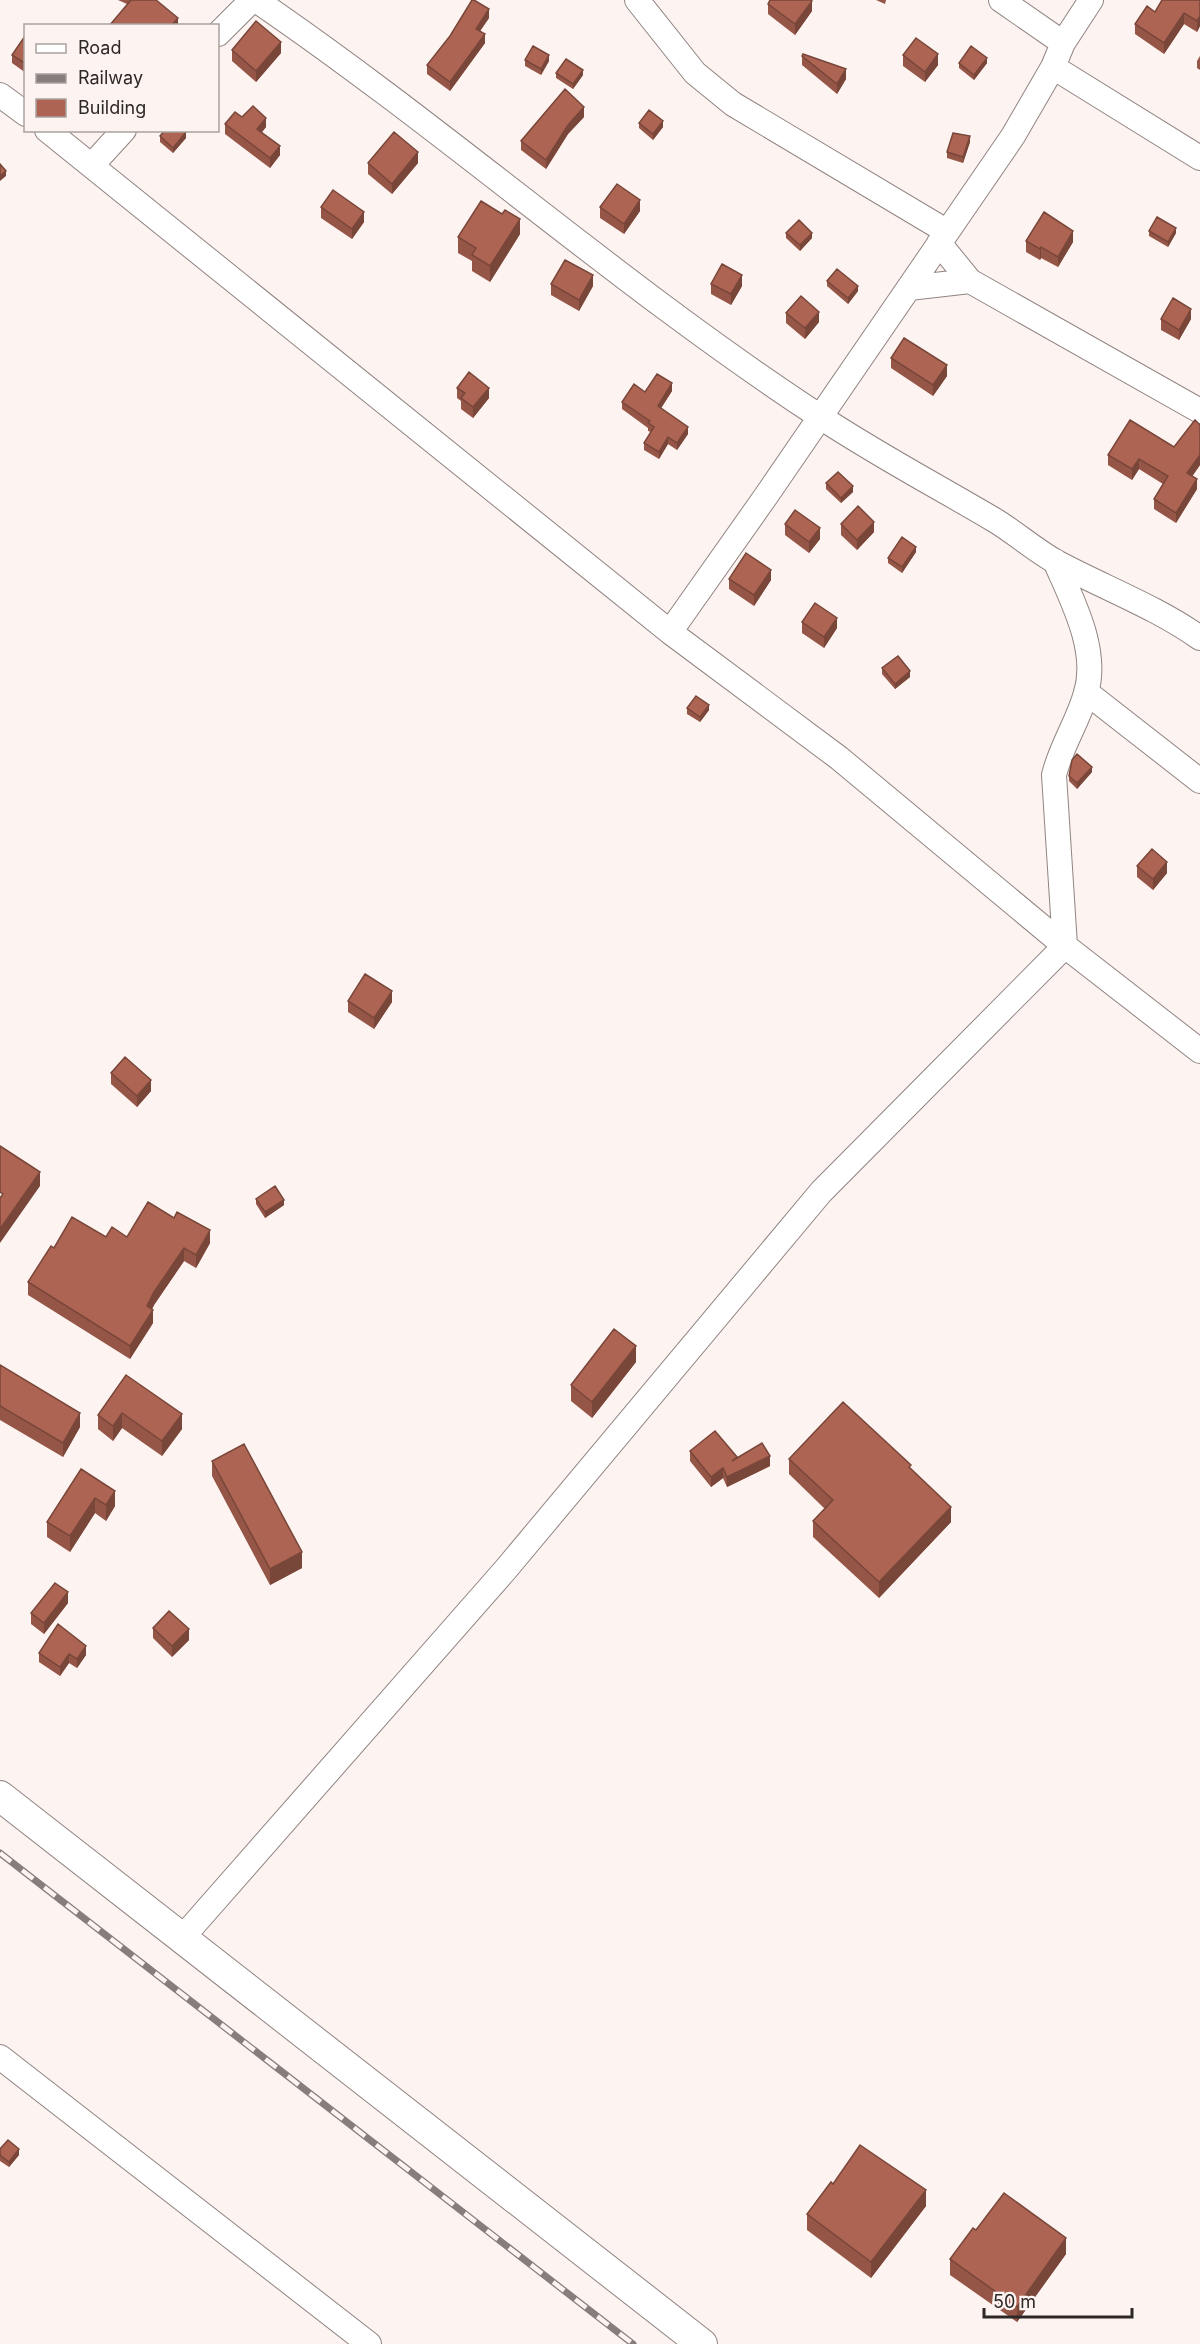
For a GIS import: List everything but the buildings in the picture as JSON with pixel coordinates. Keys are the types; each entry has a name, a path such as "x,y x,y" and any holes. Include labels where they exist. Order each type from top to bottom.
{"street":[{"path":"219,33 254,0 399,102 520,199 697,333 821,417 1021,536 1055,561 1140,603 1200,638"},
{"path":"638,0 695,73 733,104 942,237 970,281 1200,411"},
{"path":"1001,0 1063,43"},
{"path":"670,632 821,417 1013,136 1053,67 1063,43 1091,0"},
{"path":"1053,67 1200,158"},
{"path":"0,95 24,113"},
{"path":"50,132 670,632 839,758 1065,946 1200,1051"},
{"path":"92,165 122,132"},
{"path":"909,288 970,281"},
{"path":"182,1938 506,1569 821,1192 1065,946 1054,775 1058,756 1086,692 1089,659 1078,615 1055,561"},
{"path":"1086,692 1200,781"},
{"path":"0,1796 702,2344"},
{"path":"0,2057 369,2344"}],"railway":[{"path":"0,1853 633,2344"}]}
